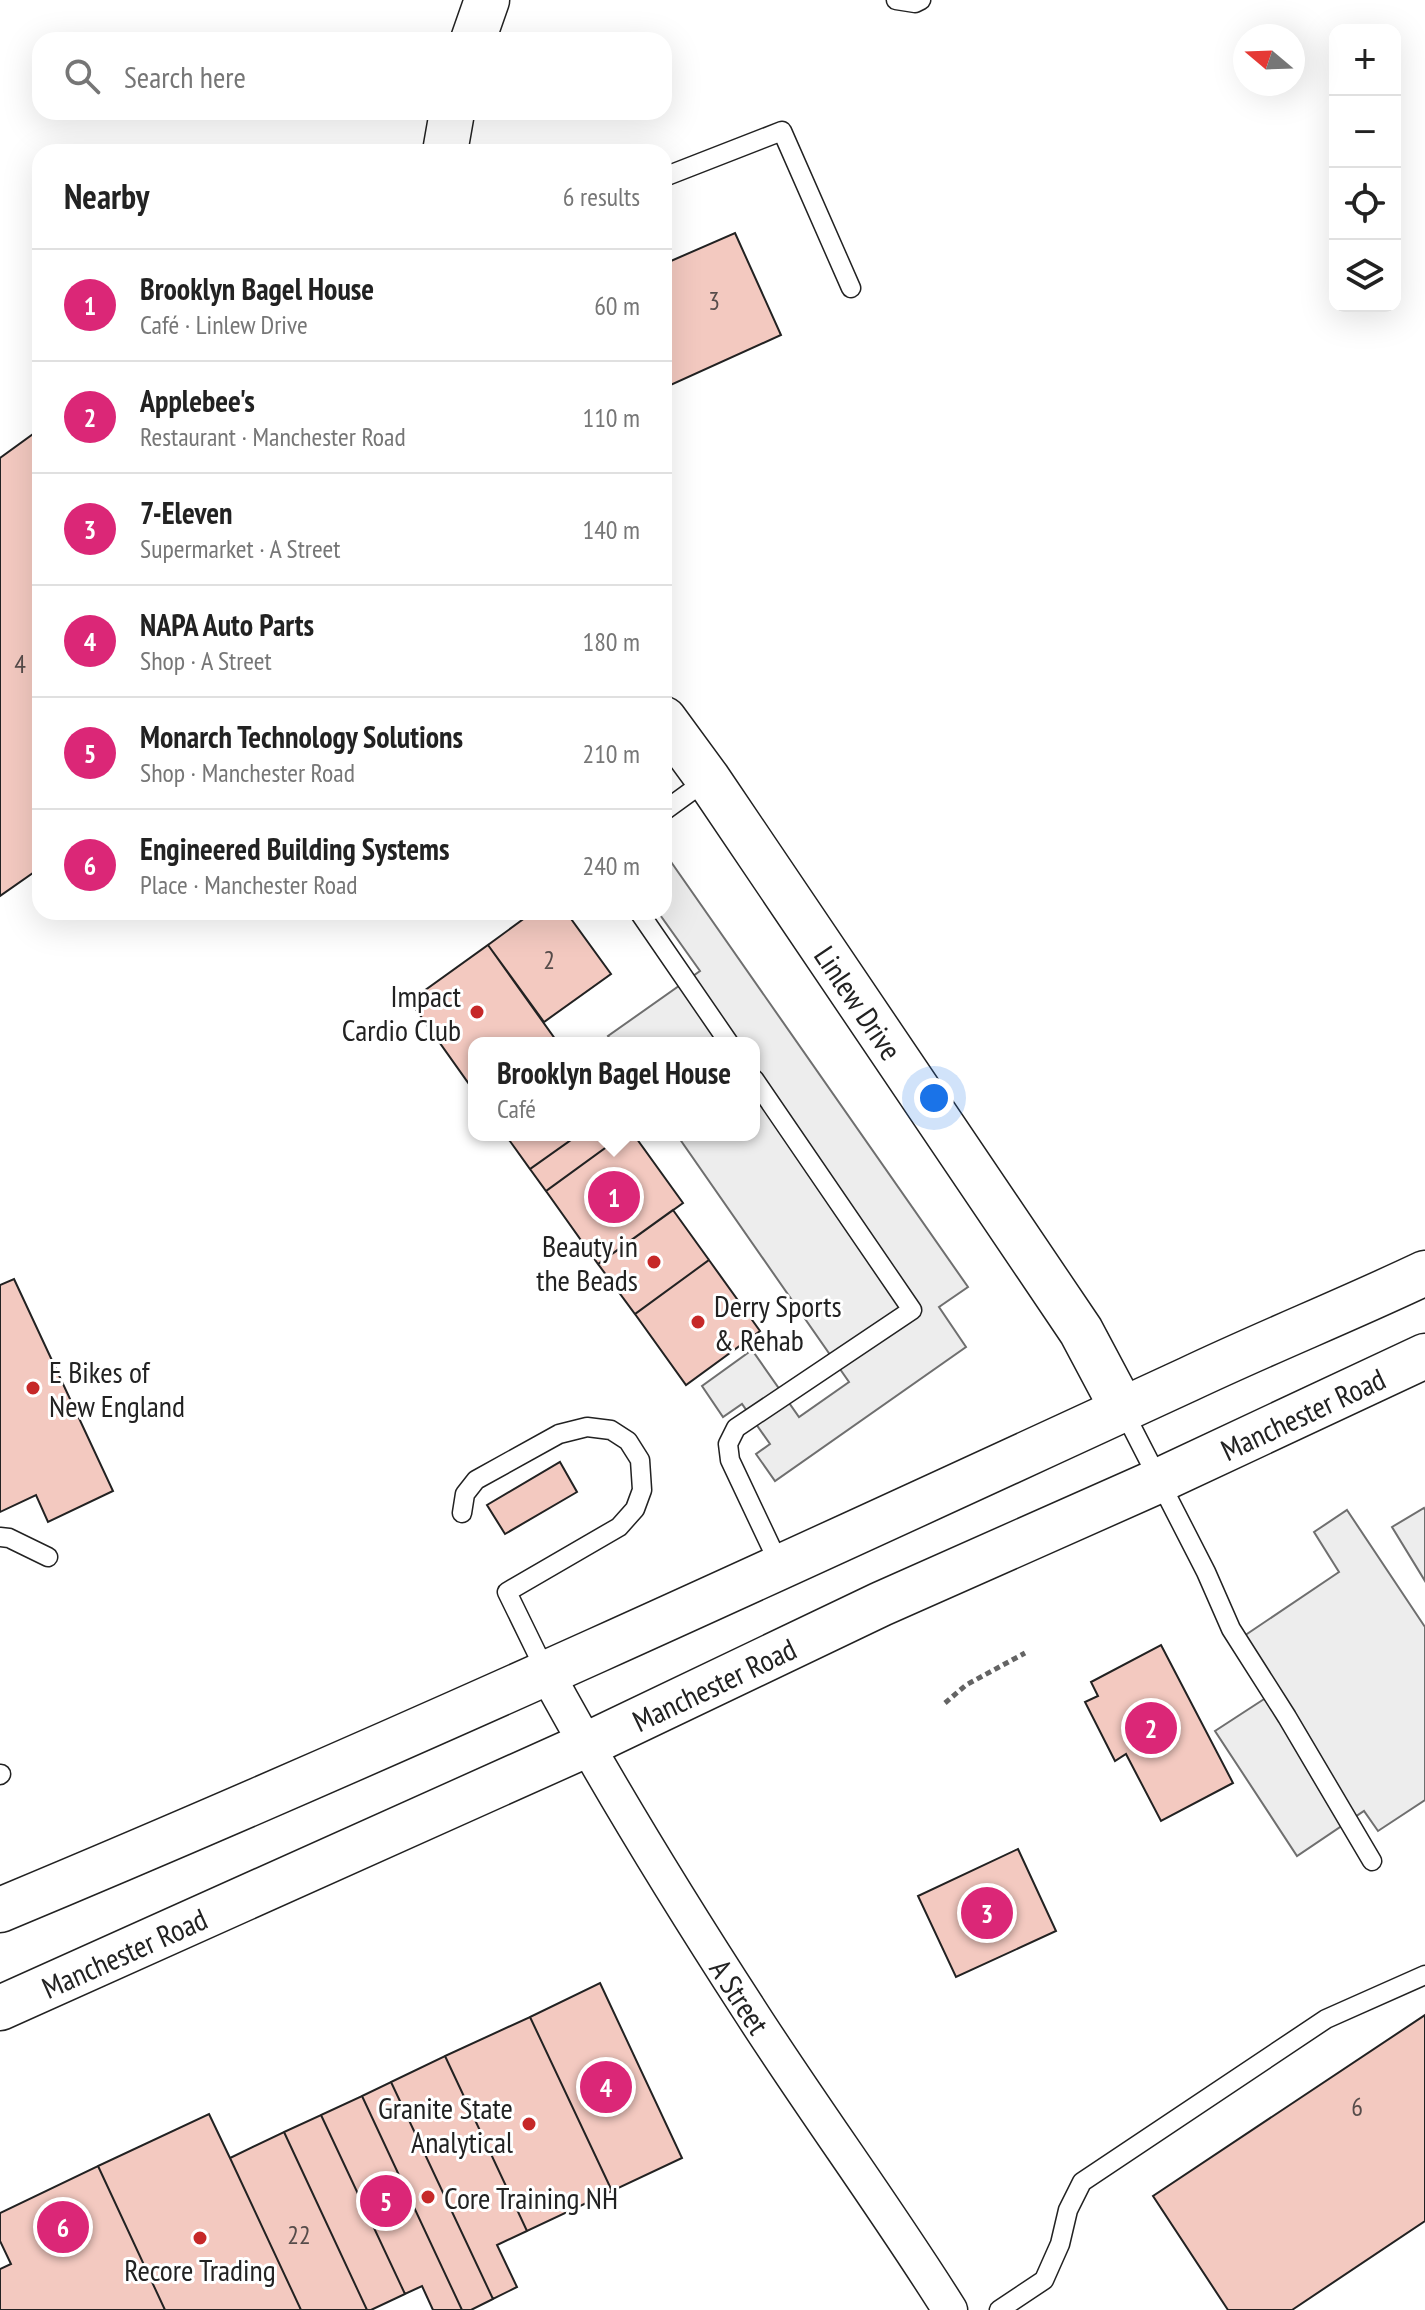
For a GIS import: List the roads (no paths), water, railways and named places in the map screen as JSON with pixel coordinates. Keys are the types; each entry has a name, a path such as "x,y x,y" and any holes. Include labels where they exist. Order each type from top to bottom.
{"main road":[{"path":"476,32 487,0"},
{"path":"446,144 451,120"},
{"name":"Linlew Drive","path":"672,730 1081,1331 1123,1410"},
{"path":"0,1910 781,1568 1425,1273"},
{"name":"Manchester Road","path":"0,2008 586,1745 881,1604 1158,1481 1425,1356"}],"street":[{"name":"A Street","path":"546,1672 586,1745 751,2012 899,2229 950,2310"}],"lane":[{"path":"896,0 915,3 921,0"},
{"path":"672,174 782,131 851,288"},
{"path":"672,805 708,779"},
{"path":"644,920 725,1037"},
{"path":"760,1088 912,1310 736,1428 728,1444 730,1460 781,1568"},
{"path":"1123,1410 1206,1572 1231,1629 1372,1861"},
{"path":"462,1513 465,1494 476,1480 559,1434 587,1427 611,1430 628,1441 640,1460 642,1490 635,1509 619,1527 507,1592 546,1672"},
{"path":"0,1537 9,1538 48,1557"},
{"path":"999,2310 1044,2280 1060,2244 1068,2210 1082,2182 1326,2019 1425,1975"}],"place":[{"name":"Impact Cardio Club","path":"477,1012"},
{"name":"Brooklyn Bagel House","path":"614,1197"},
{"name":"Beauty in the Beads","path":"654,1262"},
{"name":"Derry Sports & Rehab","path":"698,1322"},
{"name":"E Bikes of New England","path":"33,1388"},
{"name":"Applebee's","path":"1151,1728"},
{"name":"7-Eleven","path":"987,1913"},
{"name":"NAPA Auto Parts","path":"606,2087"},
{"name":"Granite State Analytical","path":"529,2124"},
{"name":"Core Training NH","path":"428,2197"},
{"name":"Monarch Technology Solutions","path":"386,2201"},
{"name":"Engineered Building Systems","path":"63,2227"},
{"name":"Recore Trading","path":"200,2238"}]}
